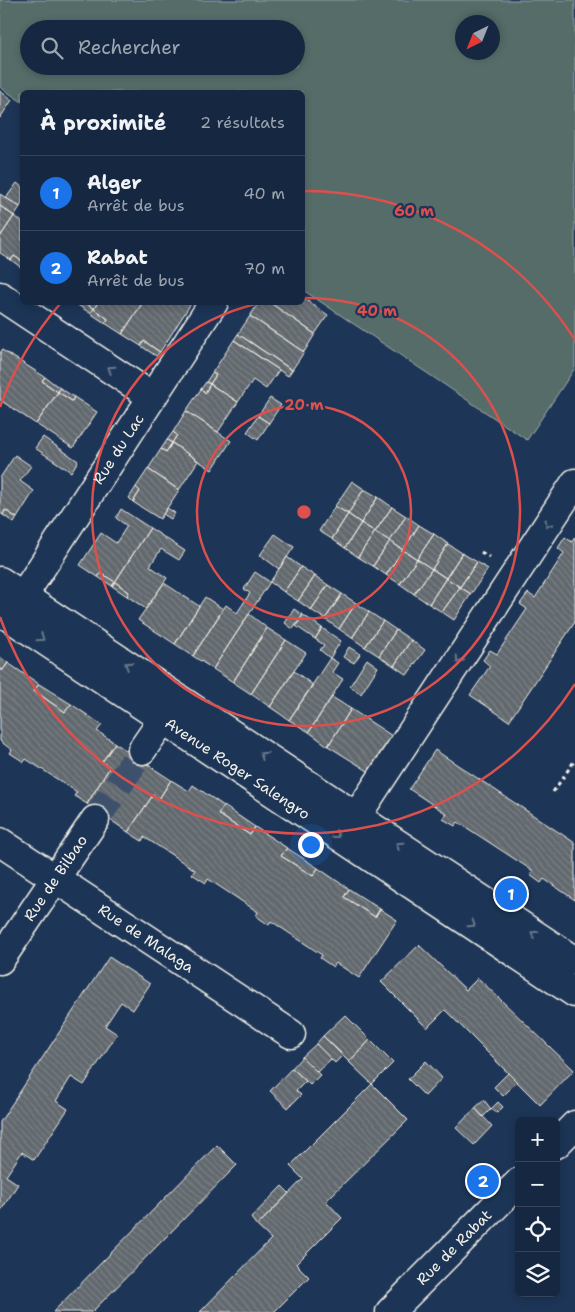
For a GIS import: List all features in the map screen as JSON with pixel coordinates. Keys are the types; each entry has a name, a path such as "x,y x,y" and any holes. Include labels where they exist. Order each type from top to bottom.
{"street":[{"path":"0,296 151,396"},
{"name":"Rue du Lac","path":"23,596 151,396 212,305"},
{"path":"356,816 575,483"},
{"name":"Avenue Roger Salengro","path":"0,581 23,596 170,709 575,993"},
{"name":"Avenue Roger Salengro","path":"0,611 356,816 575,961"},
{"path":"142,750 170,709"},
{"name":"Rue de Bilbao","path":"0,960 95,820"},
{"name":"Rue de Malaga","path":"0,842 291,1034"},
{"path":"560,1140 575,1125"},
{"name":"Rue de Rabat","path":"390,1312 515,1186"}],"path":[{"path":"553,792 575,760"}],"green space":[{"path":"0,0 575,0 575,368 527,440 305,291 305,90 20,90 20,101 0,87"}],"building":[{"path":"0,91 12,100 0,118"},
{"path":"17,183 20,185 20,207 6,198"},
{"path":"0,194 20,207 14,216 0,206"},
{"path":"0,206 14,216 0,237"},
{"path":"14,216 20,220 20,260 14,256 11,260 0,253 0,237"},
{"path":"14,256 20,260 20,267 11,260"},
{"path":"305,299 328,315 315,334 273,305 305,305"},
{"path":"78,305 88,305 94,309 90,313"},
{"path":"88,305 96,305 94,309"},
{"path":"96,305 141,305 122,334 105,323 108,319 94,309"},
{"path":"141,305 190,305 160,352 144,341 141,346 122,334"},
{"path":"257,305 273,305 315,334 304,352 250,316"},
{"path":"94,309 108,319 105,323 90,313"},
{"path":"250,316 304,352 292,370 238,334"},
{"path":"238,334 292,370 288,376 234,340"},
{"path":"234,340 279,370 266,389 253,380 238,402 210,384 216,375 212,373"},
{"path":"144,341 160,352 156,356 141,346"},
{"path":"2,350 45,377 42,381 58,392 36,424 0,400 0,353"},
{"path":"212,373 216,375 210,384 206,382"},
{"path":"45,377 60,388 58,392 42,381"},
{"path":"206,382 210,384 205,393 201,389"},
{"path":"210,384 238,402 218,432 186,411 201,389 205,393"},
{"path":"60,388 74,397 72,401 58,392"},
{"path":"58,392 72,401 74,397 97,412 73,448 36,424"},
{"path":"270,398 281,405 269,423 258,416"},
{"path":"186,411 231,441 212,470 172,443 177,435 173,432"},
{"path":"258,416 269,423 258,440 247,432"},
{"path":"173,432 177,435 172,443 167,440"},
{"path":"43,437 78,461 71,472 35,448"},
{"path":"167,440 172,443 166,452 161,449"},
{"path":"172,443 198,461 179,490 148,469 161,449 166,452"},
{"path":"15,455 31,466 20,481 34,491 17,518 5,510 3,515 0,513 0,478"},
{"path":"148,469 179,490 160,519 133,502 140,491 136,487"},
{"path":"352,481 364,489 348,514 335,506"},
{"path":"136,487 140,491 133,502 129,498"},
{"path":"364,489 378,497 361,523 348,514"},
{"path":"378,497 392,507 375,532 361,523"},
{"path":"335,506 348,514 332,539 319,531"},
{"path":"392,507 406,516 390,541 375,532"},
{"path":"167,508 175,513 171,519 163,514"},
{"path":"121,509 150,528 115,582 101,573 98,577 80,565 101,533 116,543 127,526 116,518"},
{"path":"5,510 17,518 14,523 3,515"},
{"path":"348,514 361,523 345,548 332,539"},
{"path":"406,516 419,525 403,550 390,541"},
{"path":"361,523 375,532 358,557 345,548"},
{"path":"419,525 434,534 417,559 403,550"},
{"path":"150,528 185,551 179,560 161,549 150,566 167,578 146,609 127,596 129,592 115,582"},
{"path":"375,532 390,541 373,566 358,557"},
{"path":"275,534 294,547 279,569 260,555"},
{"path":"434,534 448,544 432,569 417,559"},
{"path":"565,537 572,542 575,537 575,622 509,721 470,695 490,666 483,660 490,650 497,654 527,609 520,604 528,593 535,598 564,553 558,548"},
{"path":"390,541 403,550 386,575 373,566"},
{"path":"448,544 462,553 446,578 432,569"},
{"path":"403,550 417,559 400,584 386,575"},
{"path":"462,553 477,562 460,587 446,578"},
{"path":"287,557 301,567 284,592 270,582"},
{"path":"417,559 432,569 414,594 400,584"},
{"path":"477,562 488,569 471,594 460,587"},
{"path":"301,567 315,576 298,601 284,592"},
{"path":"432,569 446,578 429,604 414,594"},
{"path":"255,572 270,582 213,669 193,656 226,605 237,613 250,593 244,589"},
{"path":"101,573 115,582 112,586 98,577"},
{"path":"315,576 328,585 311,610 298,601"},
{"path":"446,578 460,587 442,612 429,604"},
{"path":"115,582 129,592 127,596 112,586"},
{"path":"164,583 199,606 175,644 138,620"},
{"path":"328,585 342,594 325,619 311,610"},
{"path":"460,587 471,594 454,620 442,612"},
{"path":"342,594 356,603 339,629 325,619"},
{"path":"205,597 223,609 193,656 175,644"},
{"path":"356,603 369,612 352,638 339,629"},
{"path":"294,609 303,615 293,629 285,623"},
{"path":"369,612 383,621 365,647 352,638"},
{"path":"249,614 267,628 233,682 213,669"},
{"path":"303,615 322,628 315,639 296,626"},
{"path":"383,621 396,630 379,656 365,647"},
{"path":"267,628 286,640 251,694 233,682"},
{"path":"322,628 341,641 330,658 320,650 324,645 315,639"},
{"path":"396,630 411,640 394,666 379,656"},
{"path":"286,640 306,653 270,707 251,694"},
{"path":"411,640 425,650 407,675 394,666"},
{"path":"349,647 360,654 354,663 343,657"},
{"path":"0,657 8,663 2,671 0,669"},
{"path":"330,658 338,663 332,672 343,679 309,732 289,720"},
{"path":"367,659 378,667 361,694 350,686"},
{"path":"8,663 39,684 34,691 65,712 71,704 102,725 97,731 115,743 102,762 110,767 87,804 74,796 77,792 26,759 24,762 10,753 12,750 0,741 0,669 2,671"},
{"path":"294,671 313,685 289,720 270,707"},
{"path":"39,684 71,704 65,712 34,691"},
{"path":"332,697 351,709 328,746 309,732"},
{"path":"351,709 392,736 368,771 328,746"},
{"path":"115,743 171,780 159,799 153,795 128,832 87,804 110,767 102,762"},
{"path":"435,750 575,843 575,900 544,879 541,883 530,875 533,871 458,822 455,826 443,819 447,814 409,789"},
{"path":"171,780 189,791 193,785 224,806 218,814 250,835 255,827 287,848 281,856 313,876 318,868 349,889 344,897 375,917 380,909 397,920 359,978 336,963 333,967 320,958 322,955 271,921 269,925 256,916 258,912 208,879 206,883 192,874 195,870 144,837 142,841 128,832 153,795 159,799"},
{"path":"224,806 255,827 250,835 218,814"},
{"path":"287,848 318,868 313,876 281,856"},
{"path":"349,889 380,909 375,917 344,897"},
{"path":"419,945 466,990 478,978 574,1070 540,1105 445,1010 427,1028 381,982"},
{"path":"109,957 150,984 133,1010 121,1002 105,1026 117,1034 84,1085 71,1077 56,1101 68,1109 34,1160 22,1152 6,1176 18,1184 0,1212 0,1122"},
{"path":"345,1015 370,1040 349,1062 323,1036"},
{"path":"323,1036 343,1055 335,1063 316,1044"},
{"path":"370,1040 393,1063 372,1084 349,1062"},
{"path":"316,1044 331,1059 317,1072 302,1057"},
{"path":"302,1057 320,1075 310,1085 292,1068"},
{"path":"426,1061 442,1078 425,1096 408,1079"},
{"path":"292,1068 306,1081 296,1091 301,1095 288,1108 270,1091"},
{"path":"508,1073 517,1082 503,1096 494,1087"},
{"path":"372,1084 408,1120 326,1201 342,1218 296,1264 309,1277 274,1312 200,1312 271,1239 257,1226 303,1179 290,1166"},
{"path":"484,1100 491,1109 483,1117 475,1108"},
{"path":"498,1102 503,1107 497,1113 491,1109"},
{"path":"475,1108 492,1126 474,1145 456,1128"},
{"path":"217,1145 237,1165 92,1312 53,1312"},
{"path":"282,1186 289,1193 257,1226 251,1218"}],"tunnel":[{"path":"95,820 142,750"}],"place":[{"name":"Alger","path":"511,894"},
{"name":"Rabat","path":"483,1181"}]}
